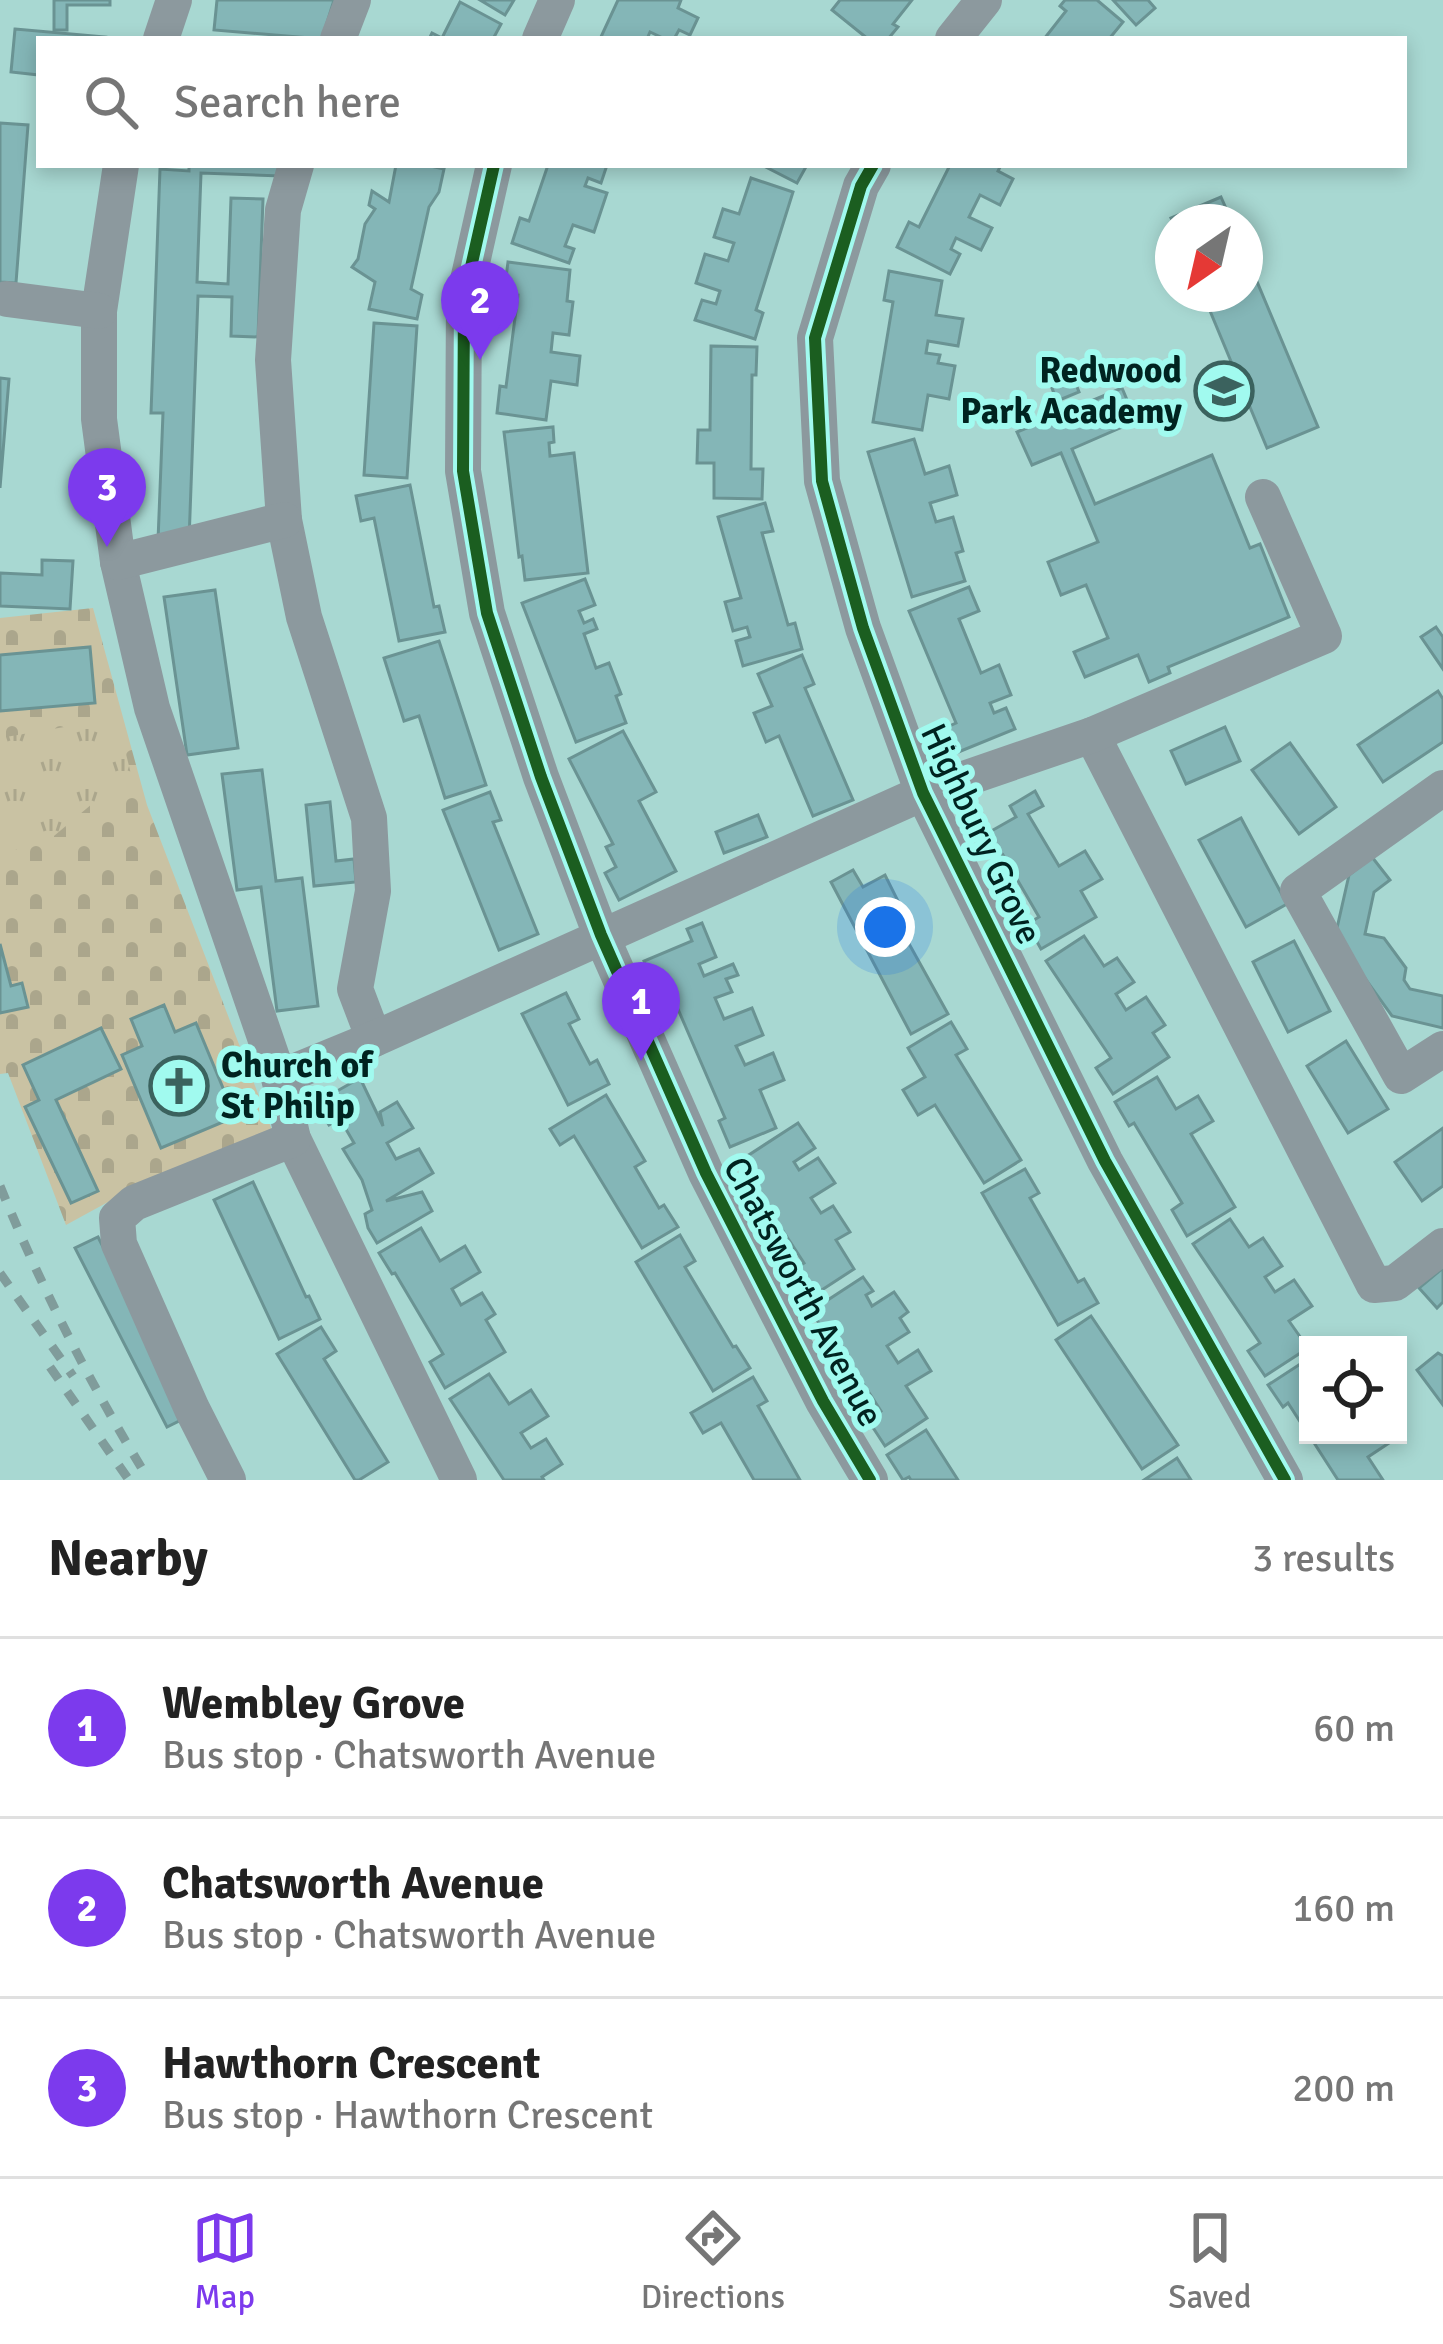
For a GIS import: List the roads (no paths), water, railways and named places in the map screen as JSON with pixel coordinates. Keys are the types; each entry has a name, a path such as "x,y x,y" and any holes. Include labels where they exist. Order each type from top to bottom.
{"street":[{"path":"161,36 174,0"},
{"path":"339,36 353,0"},
{"path":"541,36 557,0"},
{"path":"954,36 984,0"},
{"path":"121,168 99,311 99,419 118,562 152,708 279,1078 293,1139 459,1480"},
{"path":"295,168 283,210 273,360 284,520 304,617 369,818 373,892 355,989 374,1039"},
{"name":"Chatsworth Avenue","path":"493,168 464,298 463,471 488,614 541,777 602,935 706,1173 823,1401 870,1480"},
{"name":"Highbury Grove","path":"871,168 861,186 815,338 822,482 863,628 922,793 1105,1161 1285,1480"},
{"path":"7,299 99,311"},
{"path":"279,1078 922,793 1092,735 1324,636 1263,497"},
{"path":"118,562 284,520"},
{"path":"1092,735 1374,1285 1395,1283 1443,1246"},
{"path":"1443,788 1298,891 1401,1076 1443,1048"},
{"path":"228,1480 119,1244 118,1219 134,1203 293,1139"}],"railway":[{"path":"0,1186 68,1336 149,1480"},
{"path":"0,1273 73,1376"},
{"path":"50,1367 129,1480"}],"place":[{"name":"Chatsworth Avenue","path":"480,360"},
{"name":"Redwood Park Academy","path":"1224,391"},
{"name":"Hawthorn Crescent","path":"107,547"},
{"name":"Wembley Grove","path":"641,1061"},
{"name":"Church of St Philip","path":"179,1086"}]}
